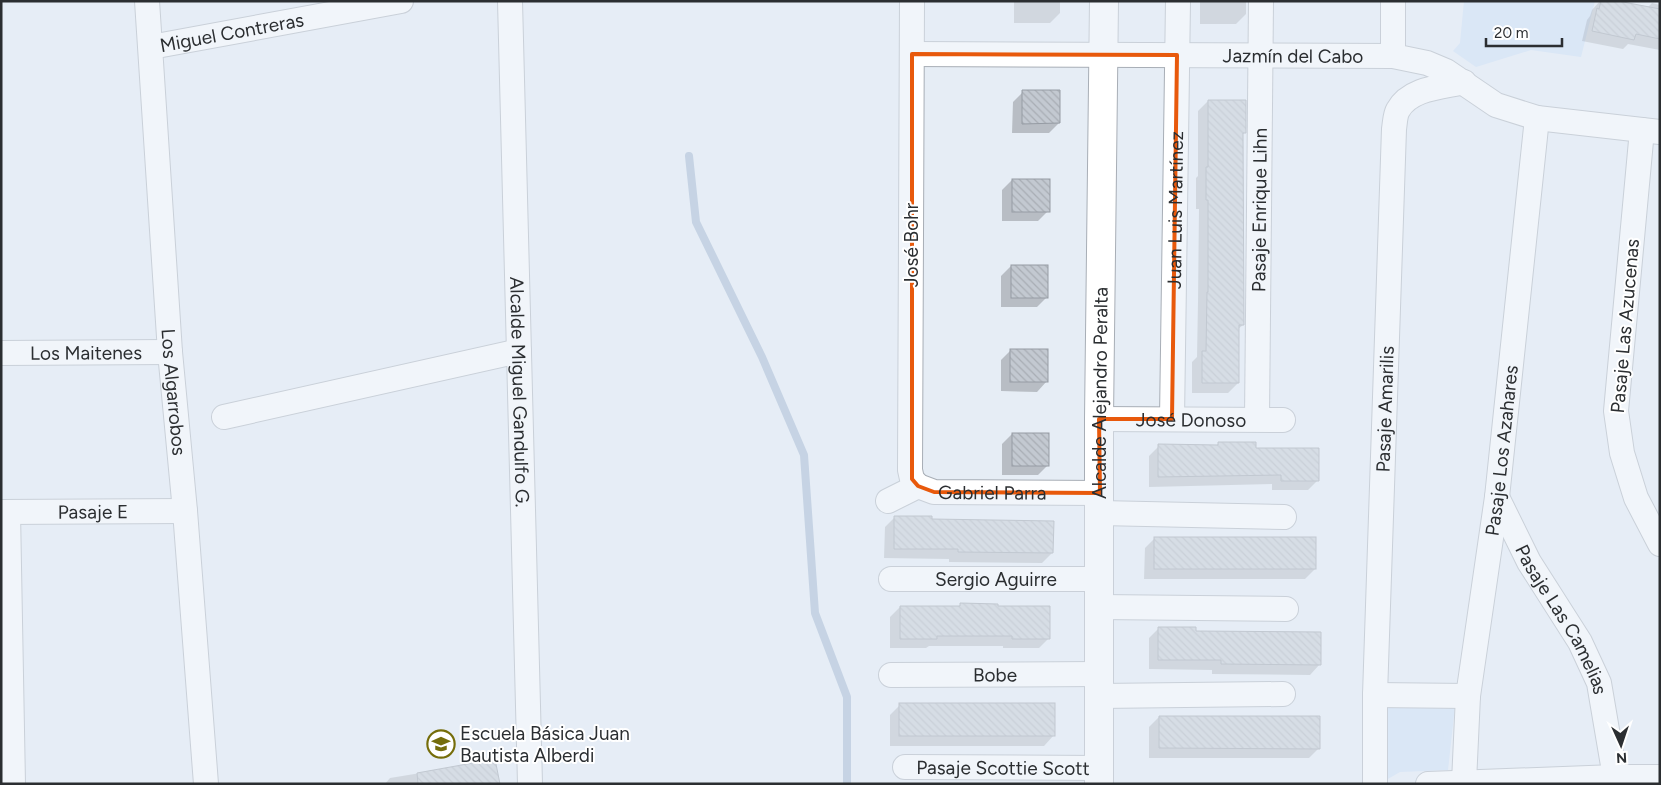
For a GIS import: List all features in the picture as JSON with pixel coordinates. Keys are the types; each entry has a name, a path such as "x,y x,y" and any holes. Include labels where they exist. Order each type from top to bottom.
{"street":[{"name":"Los Algarrobos","path":"147,1 170,352 185,511 206,784"},
{"name":"Miguel Contreras","path":"151,47 401,1"},
{"name":"Alcalde Miguel Gandulfo G.","path":"510,1 530,784"},
{"name":"José Bohr","path":"912,1 910,470 912,478 918,486"},
{"name":"Alcalde Alejandro Peralta","path":"1099,776 1099,419 1104,1"},
{"name":"Juan Luis Martínez","path":"1172,419 1178,1"},
{"name":"Pasaje Enrique Lihn","path":"1257,419 1261,1"},
{"path":"1393,1 1393,56"},
{"name":"Jazmín del Cabo","path":"912,54 1393,56 1427,63 1464,82 1496,105 1537,118 1651,131"},
{"name":"Pasaje Amarilis","path":"1375,784 1375,695 1396,111 1405,99 1423,91 1464,82"},
{"name":"Pasaje Los Azahares","path":"1464,782 1468,696 1497,497 1537,118"},
{"name":"Pasaje Las Azucenas","path":"1651,131 1616,411 1622,453 1636,498 1660,544"},
{"path":"224,418 519,351"},
{"name":"Los Maitenes","path":"1,354 170,352"},
{"name":"José Donoso","path":"1099,419 1283,420"},
{"name":"Gabriel Parra","path":"888,501 918,486 934,492 1284,517"},
{"name":"Pasaje Las Camelias","path":"1497,497 1529,562 1580,642 1599,683 1615,777"},
{"name":"Pasaje E","path":"5,512 185,511"},
{"path":"5,512 13,784"},
{"name":"Sergio Aguirre","path":"891,579 1100,579"},
{"path":"1099,607 1286,609"},
{"name":"Bobe","path":"890,675 1283,694"},
{"path":"1375,695 1468,696"},
{"name":"Pasaje Scottie Scott","path":"906,767 1099,776"},
{"path":"1428,784 1660,777"}],"highlighted area":[{"path":"912,54 1177,55 1172,419 1099,419 1100,493 934,492 918,486 912,479"}],"shaded area":[{"path":"1464,1 1595,1 1581,57 1531,50 1476,67 1453,51 1460,43"},
{"path":"1455,706 1448,770 1400,772 1386,780 1385,708"}],"building":[{"path":"1601,1 1618,1 1660,9 1660,39 1636,34 1634,40 1592,31 1597,8 1599,9"},
{"path":"1022,90 1060,90 1060,123 1022,124"},
{"path":"1208,100 1246,100 1246,133 1243,133 1244,325 1239,325 1239,383 1202,383 1202,351 1206,351 1208,292 1206,167 1208,167"},
{"path":"1012,179 1050,179 1050,212 1012,212"},
{"path":"1011,265 1048,265 1048,298 1011,298"},
{"path":"1010,349 1048,349 1048,382 1010,382"},
{"path":"1012,433 1049,433 1049,466 1012,466"},
{"path":"1218,442 1256,442 1256,448 1319,448 1319,481 1281,481 1281,475 1158,477 1158,444 1218,445"},
{"path":"894,516 932,516 932,519 1054,521 1053,553 958,552 958,549 894,549"},
{"path":"1154,537 1316,537 1316,569 1154,569"},
{"path":"960,603 998,604 998,606 1050,606 1050,639 1012,639 1012,636 937,636 937,639 900,639 900,606 960,606"},
{"path":"1158,627 1196,627 1196,631 1321,632 1321,665 1221,664 1221,660 1158,660"},
{"path":"899,703 1055,703 1055,736 899,736"},
{"path":"1159,716 1320,716 1320,749 1159,748"},
{"path":"495,759 500,784 418,784 417,773"}],"waterway":[{"path":"689,156 696,222 762,357 804,455 815,613 847,697 847,784"}],"place":[{"name":"Escuela Básica Juan Bautista Alberdi","path":"441,744"}]}
